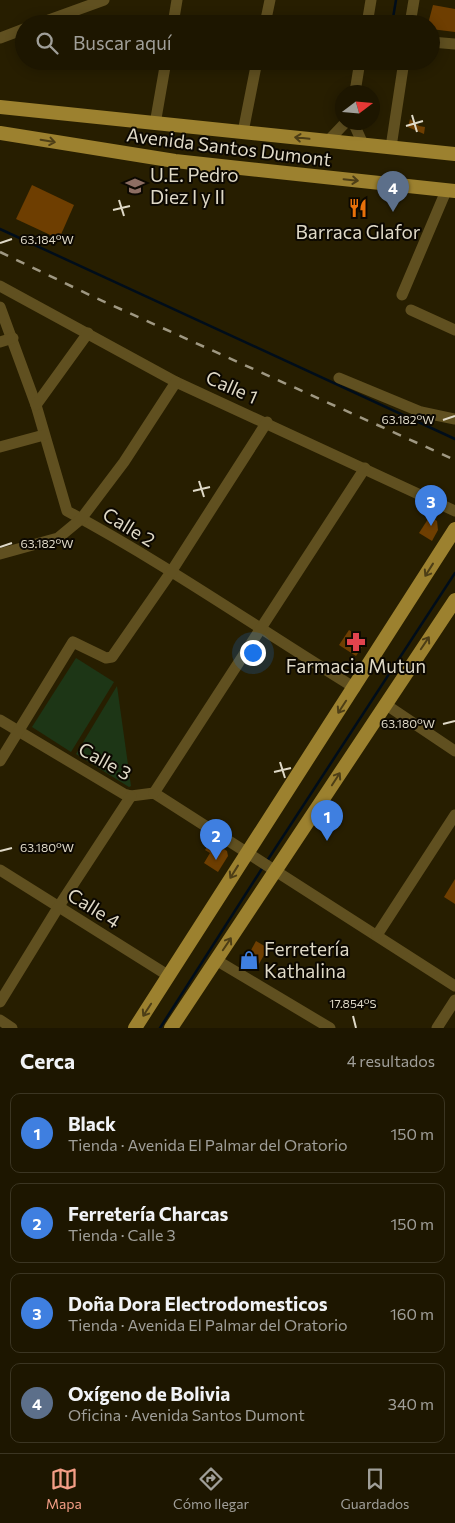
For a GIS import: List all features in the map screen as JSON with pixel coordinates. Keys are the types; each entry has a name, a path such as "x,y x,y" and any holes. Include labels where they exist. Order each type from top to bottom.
{"main road":[{"name":"Avenida Santos Dumont","path":"0,107 455,154"},
{"name":"Avenida Santos Dumont","path":"0,133 175,161 451,191"},
{"path":"135,1028 251,856 455,529"},
{"path":"171,1028 273,869 455,600"}],"street":[{"path":"56,15 73,6 104,0"},
{"path":"174,15 177,0"},
{"path":"267,15 270,0"},
{"path":"368,15 371,0"},
{"path":"412,15 414,0"},
{"path":"0,38 15,32"},
{"path":"440,43 455,44"},
{"path":"155,124 164,70"},
{"path":"243,132 255,70"},
{"path":"356,85 359,70"},
{"path":"391,147 403,70"},
{"path":"328,141 338,130"},
{"path":"356,130 362,144"},
{"path":"402,295 451,191"},
{"name":"Calle 1","path":"0,286 88,332 176,382 267,422 455,510"},
{"name":"Calle 2","path":"0,307 13,338 36,405 65,507 171,572 259,630 355,688"},
{"path":"411,310 455,330"},
{"path":"36,405 88,332"},
{"path":"0,342 13,338"},
{"path":"339,378 421,412 454,414"},
{"path":"0,554 58,538 82,519 124,462 176,382"},
{"path":"0,761 71,644 75,642 106,658 112,657 171,572 267,422"},
{"path":"0,447 44,435"},
{"path":"364,468 154,793 455,986"},
{"path":"385,704 455,751"},
{"name":"Calle 3","path":"0,720 124,794 131,796 154,793"},
{"path":"0,1002 59,906 131,796"},
{"path":"378,935 455,814"},
{"name":"Calle 4","path":"0,870 169,976"},
{"path":"216,960 330,1028"},
{"path":"437,1028 455,1000"},
{"path":"0,1020 12,1028"}],"green space":[{"path":"76,658 114,682 71,752 32,727"},
{"path":"117,686 131,786 129,787 76,754"}],"building":[{"path":"433,5 455,9 455,32 440,30 440,15 430,15"},
{"path":"410,119 419,126 425,127 424,134 408,127"},
{"path":"32,185 74,205 59,239 16,219"},
{"path":"430,516 437,521 438,530 432,541 419,533"},
{"path":"349,630 366,641 356,656 339,645"},
{"path":"211,841 227,851 228,856 218,872 204,863 210,853 205,850"},
{"path":"455,879 455,904 444,897"},
{"path":"256,941 268,948 255,971 246,966 245,961"}],"waterway":[{"path":"394,15 396,0"},
{"path":"0,229 455,439"},
{"path":"267,861 455,573"},
{"path":"160,1028 263,867"}],"railway":[{"path":"0,252 96,298 455,460"}],"place":[{"name":"U.E. Pedro Diez I y II","path":"135,186"},
{"name":"Barraca Glafor","path":"358,208"},
{"name":"Oxígeno de Bolivia","path":"393,212"},
{"name":"Doña Dora Electrodomesticos","path":"431,526"},
{"name":"Farmacia Mutun","path":"356,642"},
{"name":"Black","path":"327,841"},
{"name":"Ferretería Charcas","path":"216,860"},
{"name":"Ferretería Kathalina","path":"249,960"}]}
